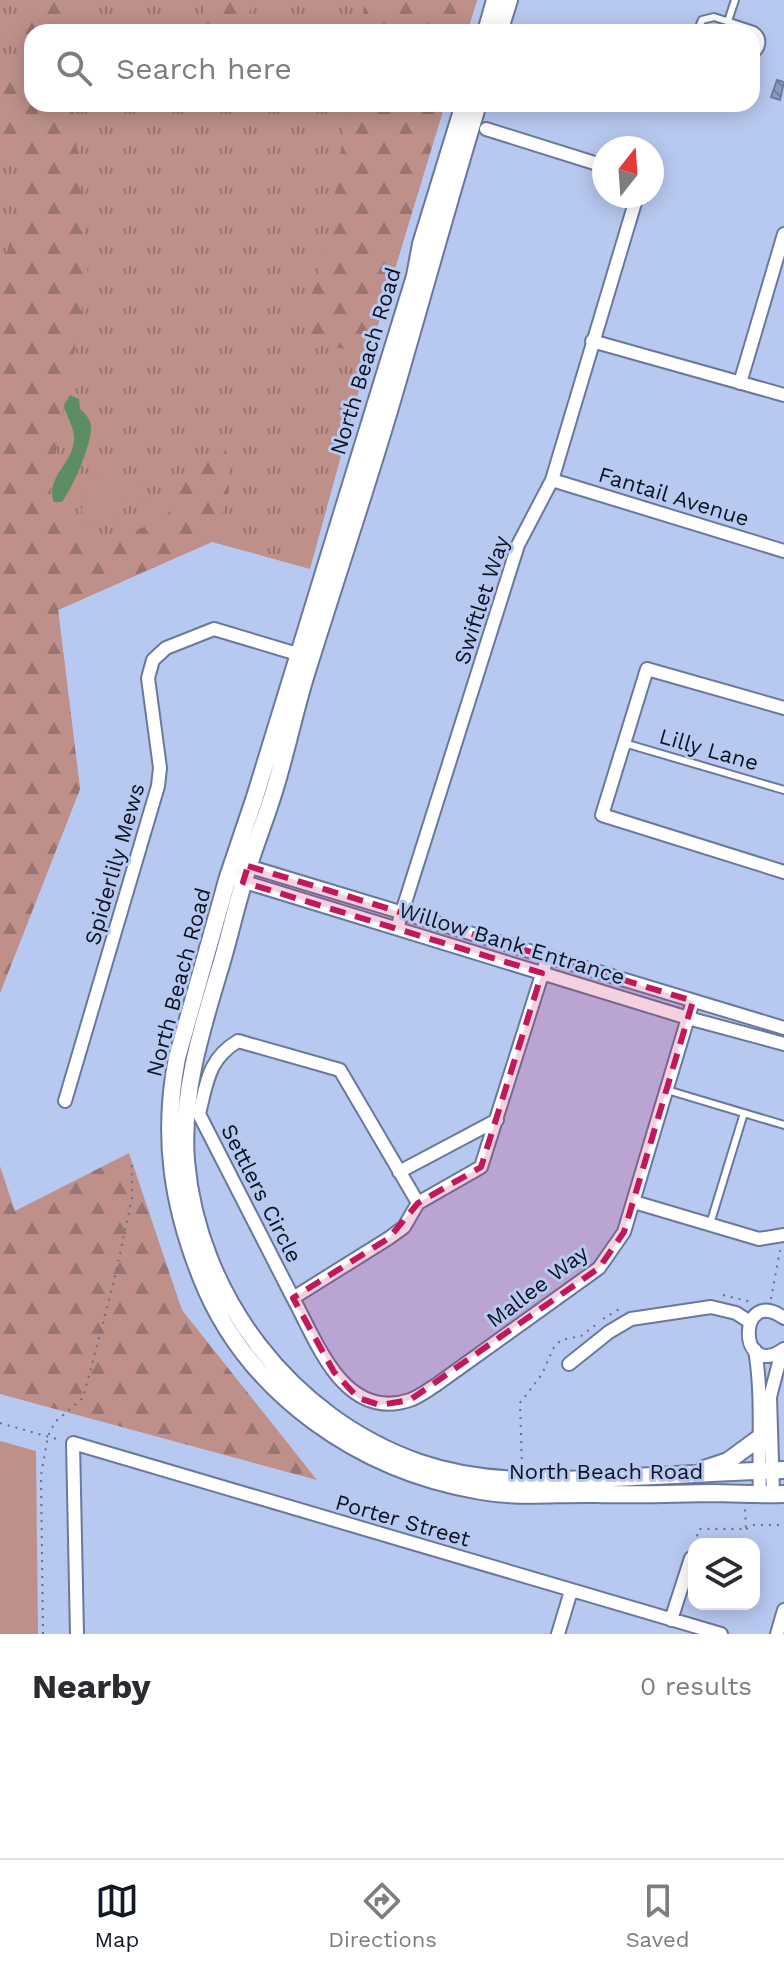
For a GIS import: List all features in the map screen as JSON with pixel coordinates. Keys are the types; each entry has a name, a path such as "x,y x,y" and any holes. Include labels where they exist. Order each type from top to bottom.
{"main road":[{"path":"488,24 495,0"},
{"path":"502,24 509,0"},
{"name":"North Beach Road","path":"462,112 421,244 415,276 305,656 172,1083 172,1181 187,1244 209,1299 245,1355 306,1416 357,1450 393,1467 454,1486 483,1491 534,1495 765,1496"},
{"name":"North Beach Road","path":"305,656 389,411 476,112"},
{"name":"North Beach Road","path":"238,872 199,1039 189,1093 185,1140 190,1184 205,1248 221,1287 269,1361 324,1412 369,1440 417,1462 470,1477 513,1481 772,1471"},
{"path":"687,1475 728,1461 758,1439"}],"street":[{"path":"486,129 592,162"},
{"name":"Swiftlet Way","path":"397,928 518,545 552,480 633,208"},
{"path":"740,383 784,234"},
{"path":"592,341 784,395"},
{"name":"Fantail Avenue","path":"552,480 784,551"},
{"name":"Spiderlily Mews","path":"65,1101 158,786 160,768 148,678 153,660 166,648 214,629 305,656"},
{"path":"784,708 647,669 602,815 784,872"},
{"name":"Willow Bank Entrance","path":"238,872 402,912 784,1028"},
{"name":"Willow Bank Entrance","path":"238,872 397,928 688,1018 784,1044"},
{"name":"Settlers Circle","path":"418,1203 340,1070 238,1041 223,1050 212,1063 199,1114 293,1298 404,1227 418,1203 481,1167 548,957"},
{"name":"Mallee Way","path":"293,1298 334,1372 358,1398 380,1405 410,1400 436,1385 599,1268 624,1232 693,1001"},
{"path":"399,1172 497,1120"},
{"path":"634,1202 759,1239 783,1236"},
{"path":"569,1364 609,1332 631,1319 711,1307 736,1313 750,1322"},
{"path":"772,1471 758,1439 760,1378 755,1350 748,1340 750,1322 754,1317 768,1311 784,1318"},
{"path":"755,1350 768,1355 783,1350"},
{"path":"765,1496 772,1471 770,1397 783,1350"},
{"name":"Porter Street","path":"77,1634 73,1443 721,1634"},
{"path":"671,1620 688,1567"},
{"path":"558,1634 571,1591"},
{"path":"777,1634 784,1610"}],"lane":[{"path":"728,21 735,0"},
{"path":"699,24 706,18 714,17 735,24"},
{"name":"Lilly Lane","path":"624,743 784,790"},
{"path":"667,1090 784,1125"},
{"path":"710,1224 744,1113"}],"path":[{"path":"43,1634 41,1475 48,1436 55,1422 83,1398 132,1198 132,1163"},
{"path":"770,1302 783,1236"},
{"path":"1,1423 48,1436"},
{"path":"746,1529 765,1496"},
{"path":"697,1538 699,1529 784,1525"}],"highlighted area":[{"path":"248,866 693,1001 624,1232 599,1268 410,1400 380,1405 358,1398 334,1372 293,1298 389,1238 418,1203 481,1167 542,973 243,882"}],"green space":[{"path":"0,0 477,0 470,24 24,24 24,112 443,112 369,354 310,569 212,542 58,610 80,789 0,993"},
{"path":"17,0 67,0 68,24 24,24 24,112 74,112 88,276 52,473 50,508 92,547 165,519 188,477 226,447 229,491 212,541 58,610 80,789 0,993 0,286 25,169 0,152 0,86 16,71"},
{"path":"205,0 253,0 246,24 205,24"},
{"path":"365,0 477,0 470,24 361,24"},
{"path":"346,112 443,112 369,354 315,343 304,319 329,239"},
{"path":"103,472 143,479 147,496 137,502 126,502 108,523 86,522 81,510 88,478 90,473"},
{"path":"129,1153 182,1310 317,1480 0,1394 0,1166 15,1211"},
{"path":"0,1441 36,1451 38,1634 0,1634"}],"shaded area":[{"path":"70,395 79,399 80,409 91,424 91,431 84,458 71,487 62,502 54,502 53,485 74,445 64,405"}],"building":[{"path":"777,80 784,82 780,100 771,97"}]}
